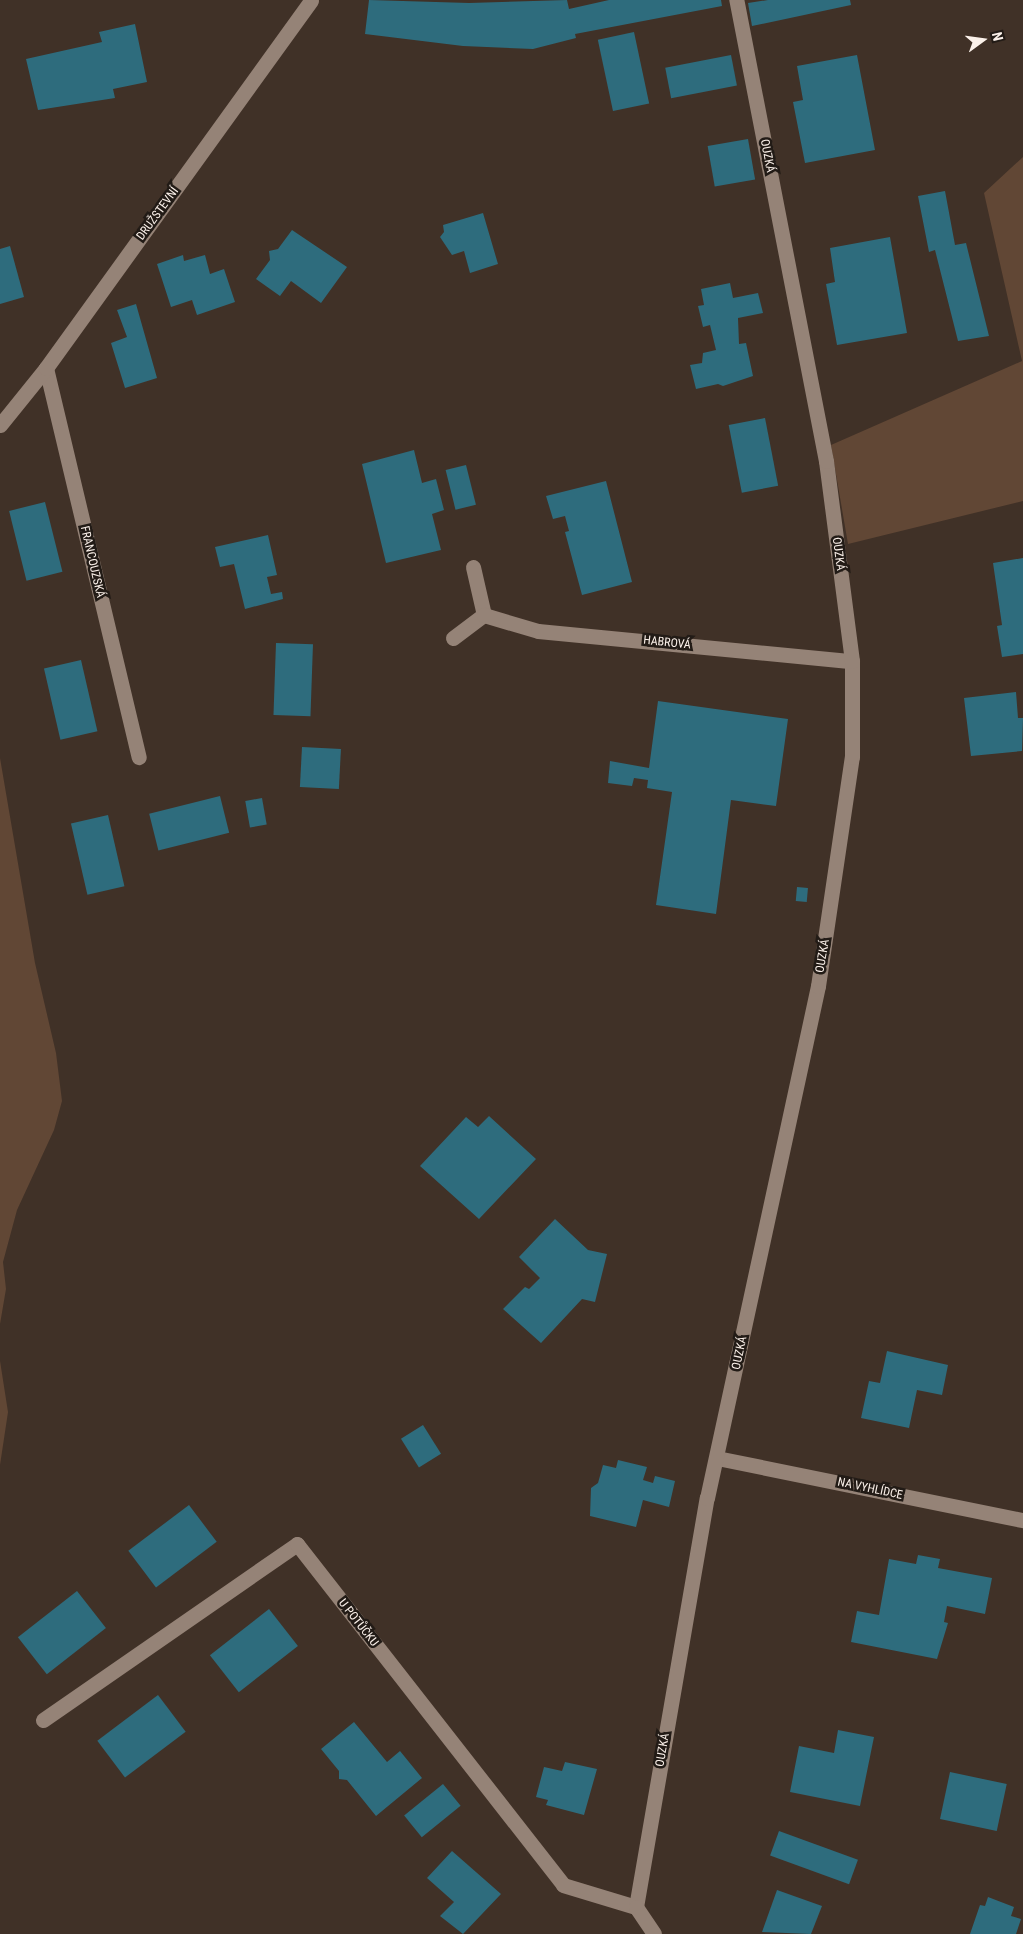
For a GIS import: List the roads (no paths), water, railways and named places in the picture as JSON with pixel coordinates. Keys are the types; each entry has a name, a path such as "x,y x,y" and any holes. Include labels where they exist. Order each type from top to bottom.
{"street":[{"name":"DRUŽSTEVNÍ","path":"0,425 46,368 311,0"},
{"name":"OUZKÁ","path":"636,1907 717,1458 825,944 852,757 852,661 826,461 736,0"},
{"name":"FRANCOUZSKÁ","path":"46,368 138,757"},
{"path":"453,638 484,615 474,567"},
{"name":"HABROVÁ","path":"484,615 538,631 852,661"},
{"name":"NA VYHLÍDCE","path":"717,1458 1023,1520"},
{"name":"U POTŮČKU","path":"43,1720 297,1544 563,1885 636,1907"},
{"path":"636,1907 654,1934"}]}
